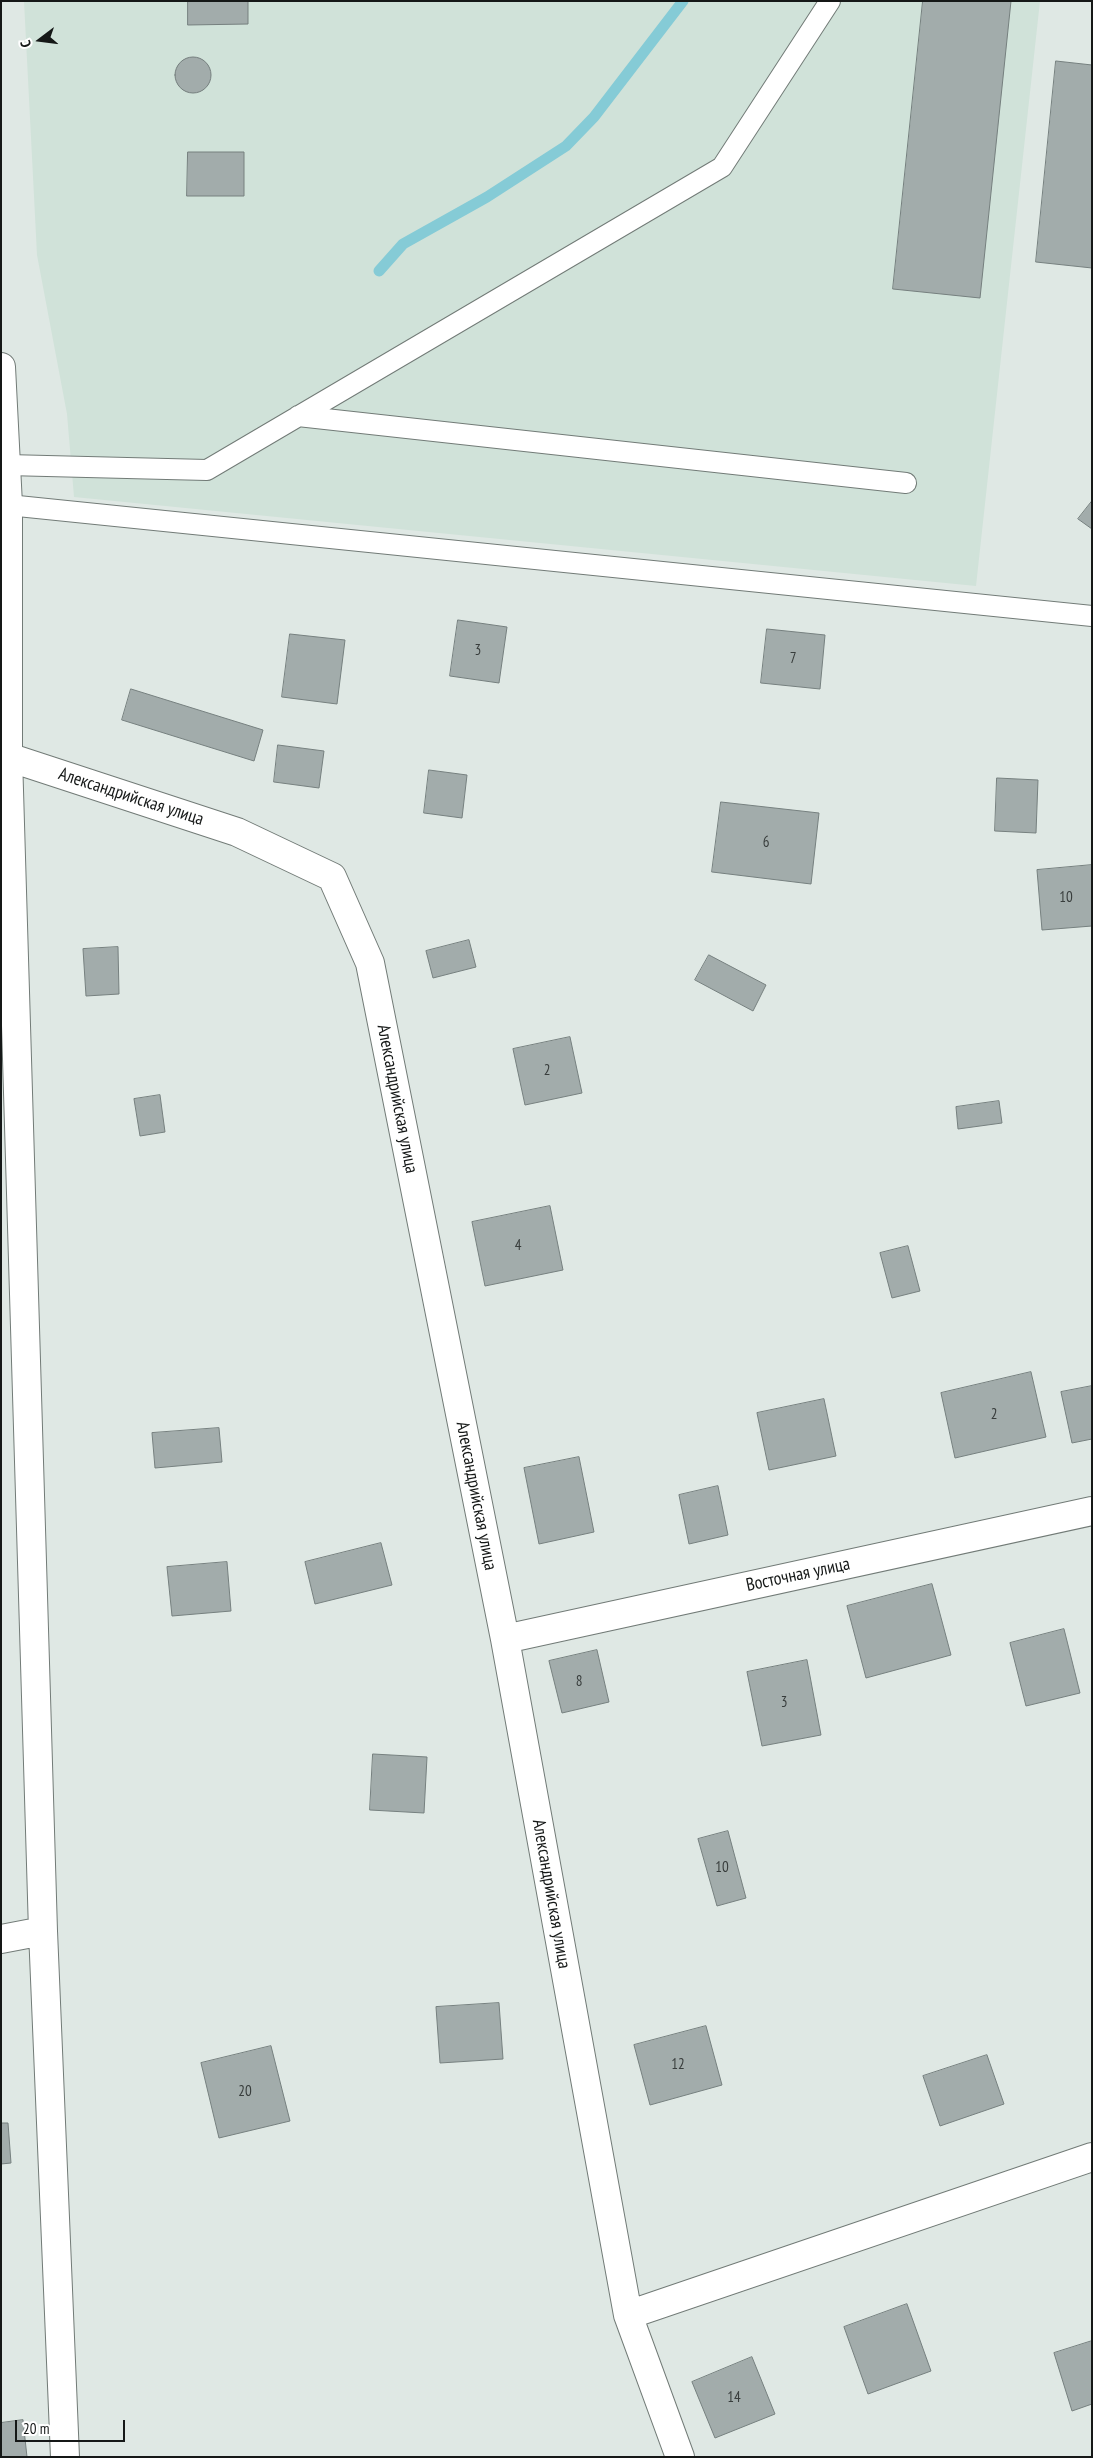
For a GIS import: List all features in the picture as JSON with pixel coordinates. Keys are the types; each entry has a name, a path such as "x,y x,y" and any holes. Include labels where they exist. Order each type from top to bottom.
{"street":[{"path":"1,367 7,465 5,503 8,757 42,1931 65,2457"},
{"name":"Александрийская улица","path":"8,757 237,832 332,877 370,963 505,1639 628,2315 680,2457"},
{"name":"Восточная улица","path":"505,1639 1092,1511"},
{"path":"1,1940 42,1931"},
{"path":"628,2315 1092,2157"}],"lane":[{"path":"7,465 208,470 722,167 830,1"},
{"path":"298,416 906,483"},
{"path":"5,503 1092,616"}],"shaded area":[{"path":"24,1 1040,1 976,586 74,497 67,414 37,255"}],"building":[{"path":"188,1 248,1 248,24 188,25"},
{"path":"923,1 1011,1 980,298 893,289"},
{"path":"193,57 200,58 206,62 210,68 210,82 206,88 200,92 193,93 186,92 180,88 176,82 175,75 176,68 180,62 186,58"},
{"path":"1056,61 1092,65 1092,268 1036,262"},
{"path":"188,152 244,152 244,196 187,196"},
{"path":"1092,501 1092,529 1078,519"},
{"path":"458,620 507,627 499,683 450,676"},
{"path":"767,629 825,635 820,689 761,683"},
{"path":"290,634 345,640 337,704 282,697"},
{"path":"131,689 263,730 254,761 122,720"},
{"path":"278,745 324,751 319,788 274,782"},
{"path":"429,770 467,775 462,818 424,813"},
{"path":"997,778 1038,780 1036,833 995,831"},
{"path":"721,802 819,813 811,884 712,872"},
{"path":"1092,865 1092,926 1042,930 1037,870"},
{"path":"469,940 476,967 433,978 426,951"},
{"path":"118,947 119,994 86,996 83,949"},
{"path":"709,955 766,985 753,1011 695,980"},
{"path":"570,1037 582,1093 525,1105 513,1049"},
{"path":"160,1095 165,1132 140,1136 134,1099"},
{"path":"999,1101 1002,1123 958,1129 956,1107"},
{"path":"550,1206 563,1270 485,1286 472,1222"},
{"path":"908,1246 920,1291 892,1298 880,1253"},
{"path":"1031,1372 1046,1437 955,1458 941,1393"},
{"path":"1092,1386 1092,1439 1072,1443 1061,1392"},
{"path":"824,1399 836,1456 769,1470 757,1413"},
{"path":"219,1428 222,1462 155,1468 152,1433"},
{"path":"579,1457 594,1532 539,1544 524,1468"},
{"path":"718,1486 728,1535 689,1544 679,1495"},
{"path":"381,1543 392,1585 315,1604 305,1562"},
{"path":"227,1562 231,1611 172,1616 167,1567"},
{"path":"932,1584 951,1655 866,1678 847,1606"},
{"path":"1064,1629 1080,1693 1026,1706 1010,1643"},
{"path":"597,1650 609,1702 562,1713 549,1661"},
{"path":"807,1660 821,1735 762,1746 747,1672"},
{"path":"373,1754 427,1757 424,1813 370,1810"},
{"path":"728,1831 746,1898 717,1906 698,1839"},
{"path":"499,2003 503,2059 440,2063 436,2007"},
{"path":"706,2026 722,2085 650,2105 634,2045"},
{"path":"271,2046 290,2121 219,2138 201,2063"},
{"path":"987,2055 1004,2104 940,2126 923,2076"},
{"path":"1,2123 8,2123 11,2163 1,2164"},
{"path":"907,2304 931,2371 868,2394 844,2327"},
{"path":"1092,2341 1092,2404 1072,2411 1054,2353"},
{"path":"752,2357 775,2414 715,2438 692,2382"},
{"path":"23,2420 27,2457 1,2457 1,2423"}],"waterway":[{"path":"379,271 403,244 487,197 566,146 594,117 683,1"}]}
